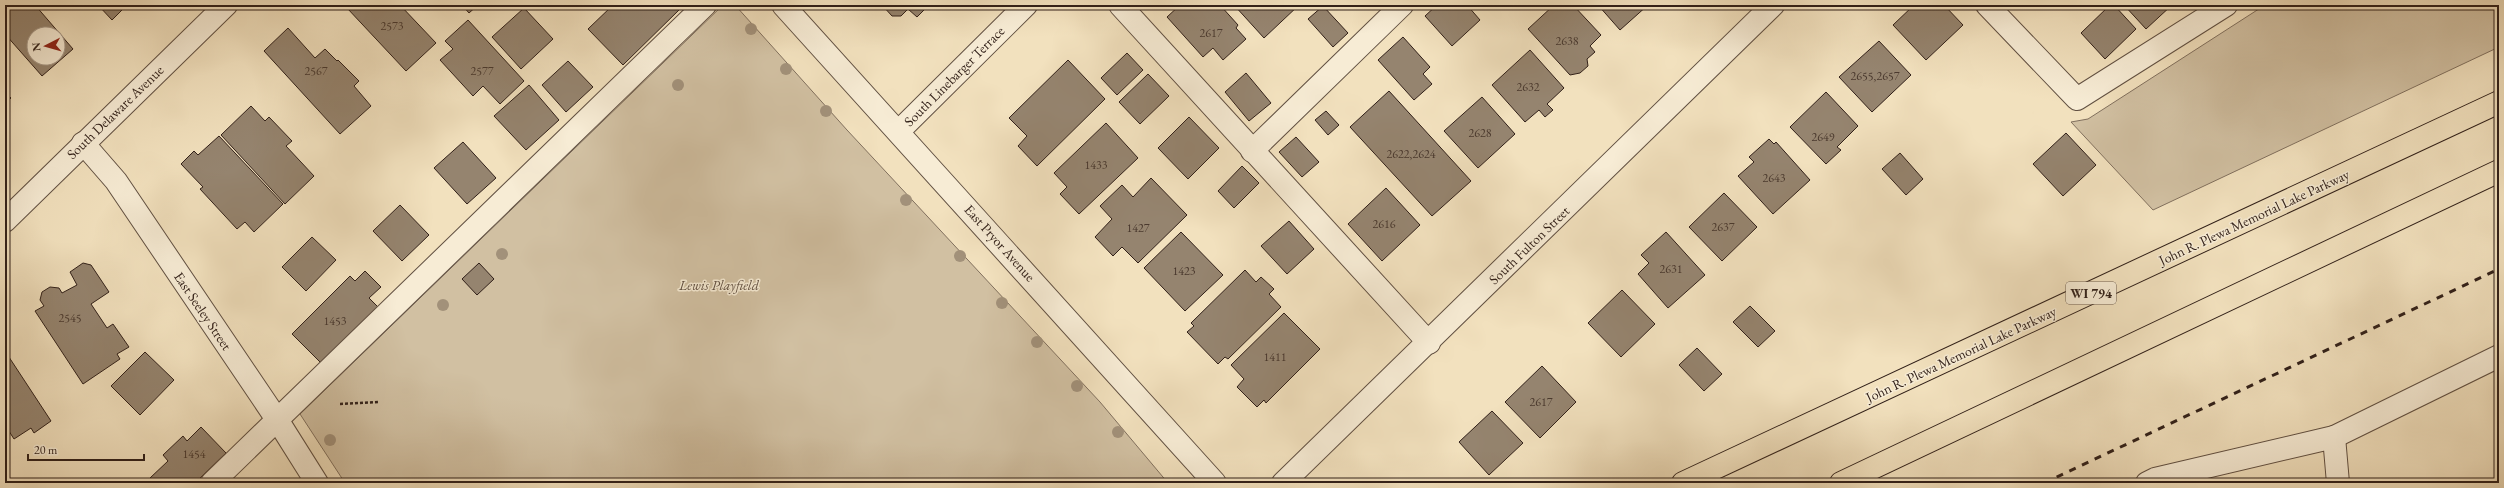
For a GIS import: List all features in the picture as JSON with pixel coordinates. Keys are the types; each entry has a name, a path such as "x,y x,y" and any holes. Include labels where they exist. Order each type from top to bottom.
{"main road":[{"name":"John R. Plewa Memorial Lake Parkway","path":"1683,483 2499,102"},
{"path":"1841,483 2499,171"}],"street":[{"name":"South Delaware Avenue","path":"5,221 83,143 226,5"},
{"path":"212,483 278,421 705,5"},
{"name":"East Pryor Avenue","path":"783,5 899,131 1215,483"},
{"name":"South Linebarger Terrace","path":"899,131 1026,5"},
{"path":"1120,5 1429,343"},
{"path":"1252,151 1402,5"},
{"name":"South Fulton Street","path":"1283,483 1429,343 1773,5"},
{"path":"1988,5 2076,99 2226,5"},
{"name":"East Seeley Street","path":"83,143 116,181 278,421 317,483"},
{"path":"2147,483 2155,479 2334,437 2499,356"},
{"path":"2334,437 2338,483"}],"path":[{"path":"336,404 379,402"}],"green space":[{"name":"Lewis Playfield","path":"723,5 735,5 847,130 1100,402 1168,483 345,483 300,414"},
{"path":"2265,5 2499,5 2499,47 2153,210 2071,122 2088,119"}],"building":[{"path":"5,5 23,5 26,9 35,5 53,26 26,26 26,58 5,34"},
{"path":"98,5 123,5 125,7 112,20"},
{"path":"351,5 400,5 436,43 406,71 347,8"},
{"path":"462,5 478,5 469,13"},
{"path":"613,5 678,5 681,8 623,65 588,29"},
{"path":"882,5 929,5 917,17 908,9 901,16 892,16"},
{"path":"1180,5 1220,5 1238,25 1236,28 1246,39 1223,60 1213,48 1203,57 1167,17"},
{"path":"1234,5 1299,5 1264,38"},
{"path":"1437,5 1467,5 1480,20 1452,46 1425,16"},
{"path":"1554,5 1573,5 1601,35 1590,46 1595,52 1587,59 1588,66 1580,73 1570,75 1528,29"},
{"path":"1598,5 1648,5 1620,30"},
{"path":"1914,5 1944,5 1963,25 1926,60 1893,25"},
{"path":"2110,5 2114,5 2136,29 2105,59 2081,33"},
{"path":"2124,5 2172,5 2146,29"},
{"path":"1323,6 1348,33 1333,47 1308,19"},
{"path":"524,8 553,39 521,69 492,37"},
{"path":"468,20 524,81 500,104 483,86 473,96 440,60 453,49 445,41"},
{"path":"288,28 315,58 325,49 359,81 354,86 371,106 340,134 264,51"},
{"path":"1403,37 1430,67 1423,74 1432,84 1414,100 1378,60"},
{"path":"66,41 73,49 66,55"},
{"path":"1879,41 1911,75 1872,112 1839,77"},
{"path":"1530,50 1564,88 1547,104 1553,110 1545,117 1539,110 1525,122 1492,85"},
{"path":"1127,53 1143,70 1117,95 1101,78"},
{"path":"1068,60 1105,99 1037,166 1018,146 1027,136 1009,118"},
{"path":"568,61 593,87 566,112 542,85"},
{"path":"33,66 53,66 42,76"},
{"path":"1246,73 1271,103 1249,121 1225,92"},
{"path":"1148,74 1169,96 1140,124 1119,102"},
{"path":"529,85 559,120 526,150 494,116"},
{"path":"1389,91 1471,181 1432,216 1350,127"},
{"path":"5,92 11,98 5,104"},
{"path":"1826,92 1858,126 1837,147 1841,150 1826,164 1790,127"},
{"path":"1482,97 1515,134 1478,168 1444,131"},
{"path":"251,106 265,121 269,117 292,141 286,146 314,176 285,204 221,135"},
{"path":"1326,111 1339,125 1328,135 1315,120"},
{"path":"1189,117 1219,148 1188,179 1158,148"},
{"path":"1106,123 1138,158 1079,214 1060,194 1067,187 1054,173"},
{"path":"2066,133 2096,165 2063,196 2033,164"},
{"path":"219,136 283,204 254,232 245,222 237,229 200,189 203,187 181,164 194,151 198,155"},
{"path":"1296,137 1319,162 1302,177 1279,152"},
{"path":"1769,139 1774,144 1776,142 1810,180 1773,214 1738,176 1754,162 1749,157"},
{"path":"463,142 496,178 467,204 434,168"},
{"path":"1900,153 1923,179 1906,195 1882,169"},
{"path":"1242,166 1259,183 1234,208 1218,191"},
{"path":"1151,178 1187,215 1138,263 1122,247 1113,256 1095,237 1112,219 1100,206 1122,185 1133,197"},
{"path":"1386,188 1420,225 1382,261 1348,224"},
{"path":"1724,193 1757,227 1722,261 1689,227"},
{"path":"400,205 429,235 402,261 373,231"},
{"path":"1289,221 1314,249 1287,274 1261,246"},
{"path":"1181,232 1223,275 1185,311 1144,268"},
{"path":"1666,232 1705,275 1668,308 1638,274 1649,263 1641,255"},
{"path":"312,237 336,260 306,291 282,267"},
{"path":"83,263 91,265 109,292 91,304 107,328 113,324 129,347 117,354 120,359 83,384 35,311 44,306 40,300 42,292 50,287 59,288 62,293 77,285 70,272"},
{"path":"479,263 494,279 477,295 462,279"},
{"path":"1245,270 1256,282 1261,277 1274,289 1269,294 1281,307 1228,359 1225,357 1218,364 1187,332 1194,326 1191,323"},
{"path":"365,271 381,287 369,298 379,308 322,364 292,334 350,276 355,281"},
{"path":"1622,290 1655,324 1621,357 1588,323"},
{"path":"1750,306 1775,331 1758,347 1733,322"},
{"path":"1284,313 1320,349 1266,403 1264,400 1257,407 1237,387 1244,379 1231,365"},
{"path":"1697,348 1722,374 1704,391 1679,365"},
{"path":"5,351 51,421 34,433 31,428 14,439 5,425"},
{"path":"145,352 174,380 140,415 111,386"},
{"path":"1542,366 1576,402 1540,438 1505,402"},
{"path":"1492,411 1523,443 1489,475 1459,442"},
{"path":"201,427 226,453 195,483 155,483 150,478 168,461 163,455 183,436 187,441"}],"railway":[{"path":"2044,483 2499,269"}]}
